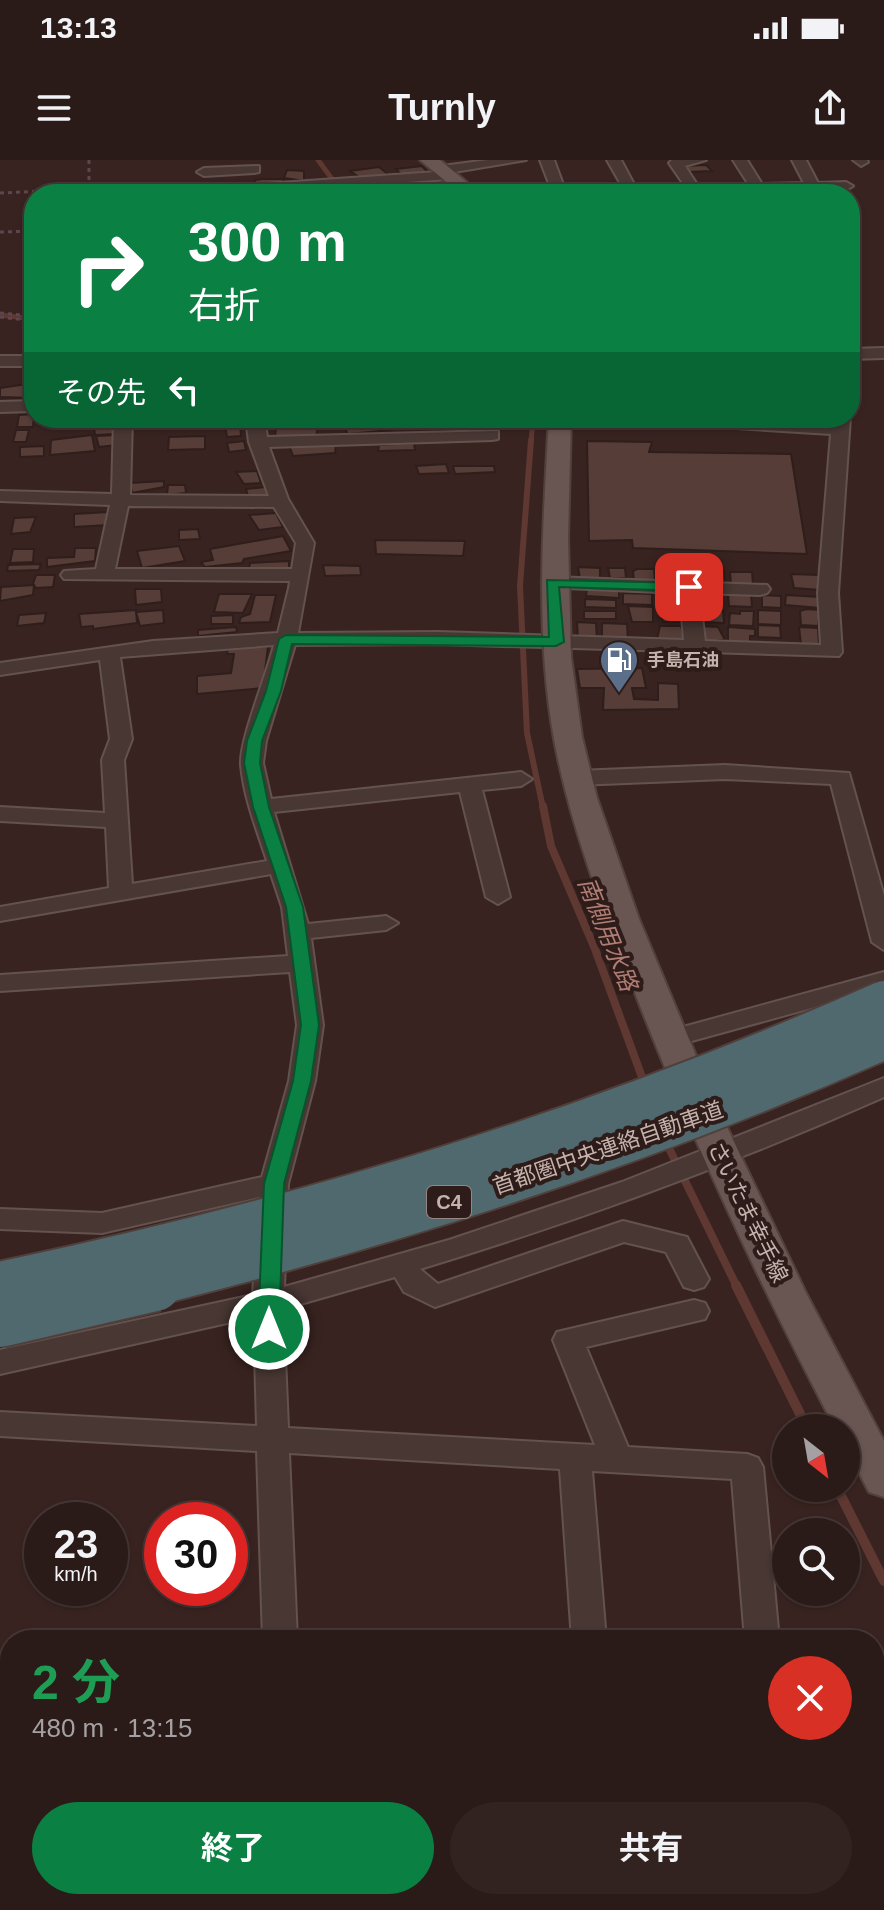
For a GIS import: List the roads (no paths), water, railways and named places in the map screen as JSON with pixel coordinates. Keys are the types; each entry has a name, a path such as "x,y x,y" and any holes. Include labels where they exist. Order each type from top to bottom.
{"highway":[{"name":"首都圏中央連絡自動車道","path":"0,1282 284,1214 520,1145 733,1065 884,1001"},
{"name":"首都圏中央連絡自動車道","path":"0,1321 221,1269 492,1190 749,1098 884,1039"}],"main road":[{"path":"440,168 460,184"},
{"name":"さいたま幸手線","path":"560,428 552,583 556,642 577,778 625,925 721,1158 835,1390 884,1480"}],"street":[{"path":"205,178 241,160"},
{"path":"205,178 440,168 519,160"},
{"path":"547,160 556,184"},
{"path":"614,160 627,184"},
{"path":"686,184 676,163 699,160"},
{"path":"740,160 755,184"},
{"path":"799,160 811,184"},
{"path":"205,178 254,169"},
{"path":"717,175 724,184"},
{"path":"860,354 884,353"},
{"path":"0,361 24,361"},
{"path":"2,411 24,408"},
{"path":"104,576 121,497 123,428"},
{"path":"256,428 278,501 305,543 286,639 273,691 255,741 252,763 261,807 294,907 310,1025 302,1081 274,1184 268,1301 280,1630"},
{"path":"258,442 453,428"},
{"path":"470,428 492,435"},
{"path":"0,669 200,642 286,639 556,642 832,652 828,593 840,428"},
{"path":"0,496 121,497 218,503 278,501"},
{"path":"71,575 301,575"},
{"path":"552,583 760,589"},
{"path":"689,587 695,647"},
{"path":"109,654 121,739 113,760 121,894"},
{"path":"577,778 725,772 841,778 884,942"},
{"path":"261,807 521,779"},
{"path":"469,785 498,897"},
{"path":"0,814 117,821"},
{"path":"0,914 279,866"},
{"path":"298,932 386,923"},
{"path":"0,983 303,963"},
{"path":"670,1039 884,980"},
{"path":"0,1362 194,1321 518,1228 721,1158 884,1087"},
{"path":"0,1219 102,1223 274,1184"},
{"path":"401,1262 414,1284 435,1296 623,1231 677,1244 694,1279"},
{"path":"617,1460 568,1340 694,1311"},
{"path":"0,1339 194,1321"},
{"path":"0,1424 747,1467 761,1630"},
{"path":"575,1458 588,1630"}],"waterway":[{"name":"南側用水路","path":"318,160 336,184"},
{"path":"0,315 24,318"},
{"name":"南側用水路","path":"531,442 532,428"},
{"name":"南側用水路","path":"531,440 520,586 527,733 543,808"},
{"name":"南側用水路","path":"543,806 551,846 595,949 646,1088"},
{"name":"南側用水路","path":"664,1138 737,1287"},
{"name":"南側用水路","path":"736,1285 800,1414"},
{"name":"南側用水路","path":"844,1502 884,1581"}],"place":[{"name":"手島石油","path":"619,694"}]}
